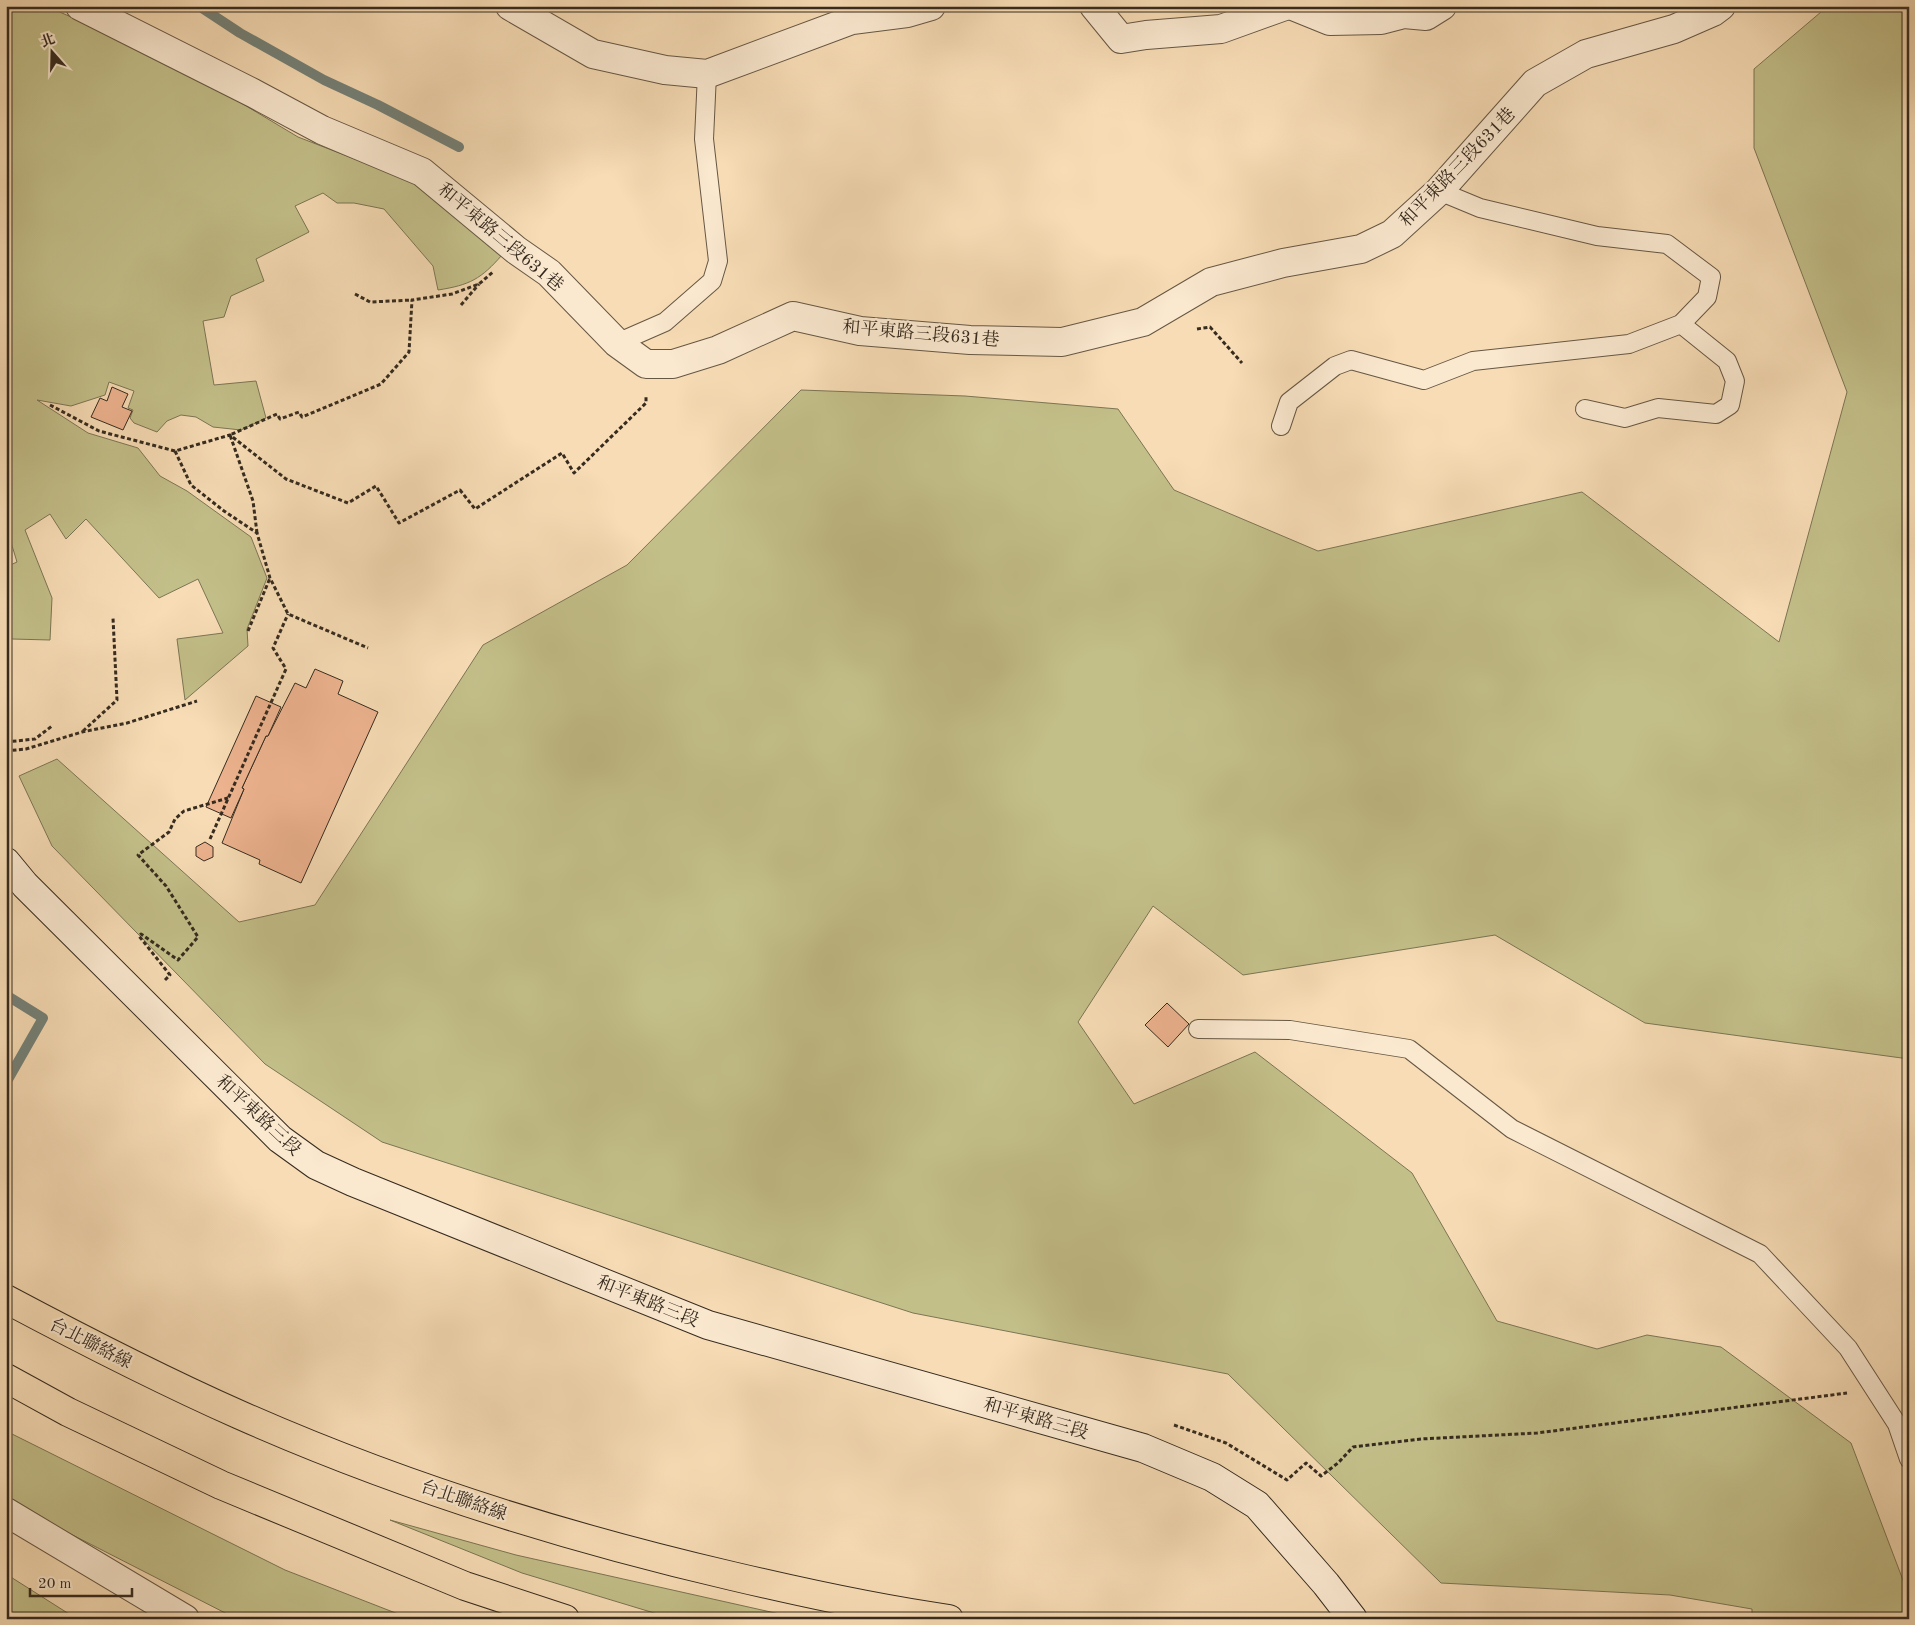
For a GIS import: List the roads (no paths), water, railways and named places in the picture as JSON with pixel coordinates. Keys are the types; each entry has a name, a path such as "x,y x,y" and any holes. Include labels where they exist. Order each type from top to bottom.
{"highway":[{"name":"台北聯絡線","path":"6,1299 106,1352 241,1416 371,1468 497,1512 654,1558 794,1591 950,1619"},
{"path":"6,1378 68,1412 221,1485 465,1586 565,1619"}],"street":[{"name":"和平東路三段631巷","path":"80,6 322,130 422,172 516,250 549,273 617,343 646,364 673,364 718,350 793,316 860,331 970,340 1062,342 1143,322 1211,282 1282,263 1361,249 1392,234 1439,190 1535,83 1586,54 1674,29 1713,12 1721,6"},
{"path":"510,6 593,54 665,70 707,74 852,20 907,13 931,6"},
{"path":"1094,6 1121,40 1146,35 1221,29 1285,6"},
{"path":"1293,6 1330,21 1381,20 1404,14 1426,16 1442,6"},
{"name":"和平東路三段","path":"6,862 25,885 280,1139 316,1164 353,1182 708,1325 1143,1448 1212,1477 1257,1505 1326,1584 1353,1619"},
{"path":"6,1512 185,1619"}],"lane":[{"path":"617,343 665,322 712,281 718,261 704,139 707,74"},
{"path":"1281,426 1289,402 1335,366 1351,360 1424,380 1473,361 1629,344 1681,324 1707,297 1711,277 1666,244 1597,236 1480,208 1439,190"},
{"path":"1585,409 1625,418 1658,408 1716,414 1730,405 1735,381 1727,361 1681,324"},
{"path":"1198,1029 1290,1030 1409,1049 1512,1129 1760,1254 1848,1348 1897,1424 1909,1459"}],"waterway":[{"path":"199,6 240,33 324,80 378,105 459,147"},
{"path":"6,995 43,1018 6,1083"}]}
